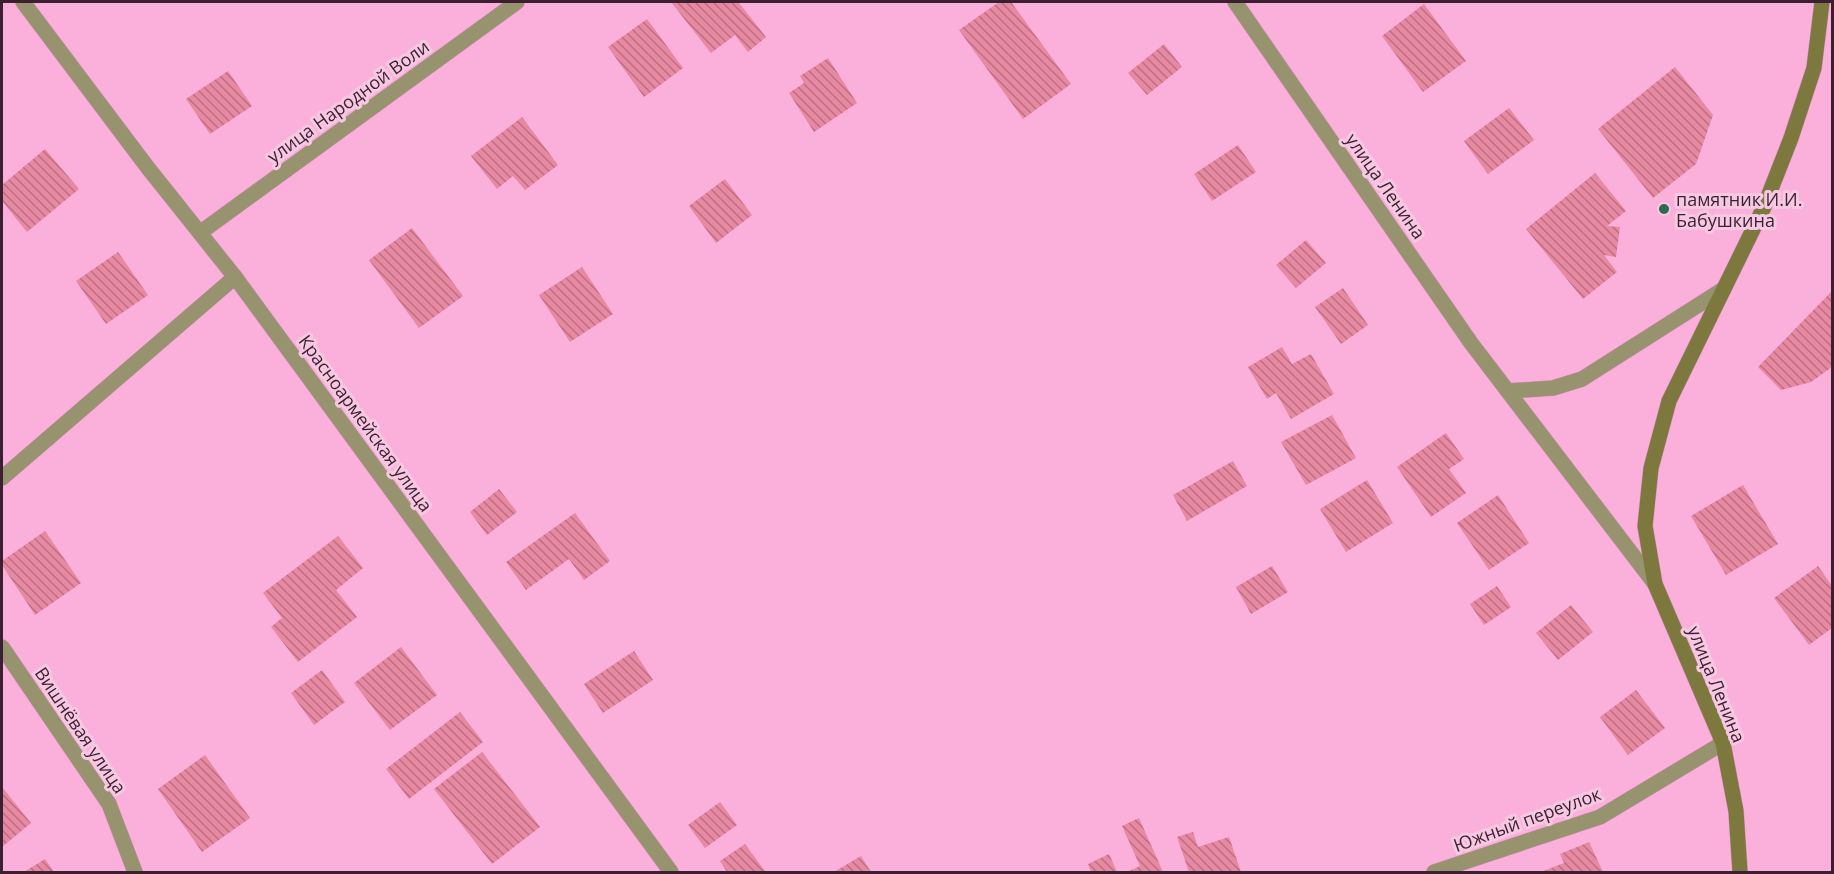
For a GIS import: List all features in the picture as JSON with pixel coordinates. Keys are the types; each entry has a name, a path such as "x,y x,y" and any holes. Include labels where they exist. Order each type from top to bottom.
{"main road":[{"name":"улица Ленина","path":"1740,873 1736,811 1723,743 1655,584 1645,526 1651,468 1669,402 1764,207 1791,138 1814,68 1822,2"}],"street":[{"name":"Красноармейская улица","path":"23,2 148,168 235,276 671,873"},
{"name":"улица Народной Воли","path":"201,232 518,2"},
{"name":"улица Ленина","path":"1235,2 1470,344 1655,584"},
{"path":"2,478 235,276"},
{"path":"1508,391 1553,388 1582,379 1722,290"},
{"name":"Вишнёвая улица","path":"2,647 109,804 135,873"},
{"name":"Южный переулок","path":"1434,873 1600,817 1723,743"}],"building":[{"path":"671,2 741,2 739,3 766,37 748,52 735,35 711,53"},
{"path":"999,2 1011,2 1071,84 1023,119 959,30"},
{"path":"1424,4 1466,61 1423,92 1382,36"},
{"path":"647,19 683,68 644,97 608,47"},
{"path":"1164,44 1182,67 1147,95 1128,73"},
{"path":"828,58 857,103 814,132 789,93 804,83 800,76"},
{"path":"1675,67 1713,115 1696,164 1653,198 1598,129"},
{"path":"228,71 252,106 210,134 186,99"},
{"path":"1509,108 1534,140 1488,174 1464,141"},
{"path":"522,117 558,165 525,190 513,176 497,189 471,156"},
{"path":"1238,145 1256,172 1212,201 1194,174"},
{"path":"45,149 79,189 27,232 2,201 2,185"},
{"path":"1595,173 1626,211 1607,226 1620,227 1616,257 1604,255 1617,272 1583,299 1526,229"},
{"path":"725,179 752,215 716,243 689,206"},
{"path":"412,228 463,296 419,328 369,260"},
{"path":"1306,240 1326,263 1296,288 1276,265"},
{"path":"118,252 148,295 106,324 76,281"},
{"path":"582,267 613,314 570,342 539,295"},
{"path":"1343,288 1368,325 1341,344 1315,307"},
{"path":"1832,291 1832,367 1811,382 1781,390 1758,367"},
{"path":"1282,347 1292,364 1311,354 1334,394 1291,419 1276,393 1267,399 1248,367"},
{"path":"1332,415 1356,458 1306,485 1281,442"},
{"path":"1446,433 1464,459 1449,469 1466,493 1431,517 1397,467"},
{"path":"1233,461 1247,486 1187,521 1173,495"},
{"path":"1367,480 1393,523 1346,552 1320,509"},
{"path":"1743,485 1778,544 1726,575 1691,516"},
{"path":"499,489 517,512 487,535 470,512"},
{"path":"1498,495 1529,543 1489,570 1457,523"},
{"path":"575,513 610,561 584,580 569,559 526,590 506,562"},
{"path":"45,531 81,583 35,615 2,565 2,561"},
{"path":"338,536 363,568 336,590 357,617 298,662 271,627 282,618 263,593"},
{"path":"1272,566 1288,592 1251,614 1236,587"},
{"path":"1818,566 1832,586 1832,628 1809,645 1774,598"},
{"path":"1497,586 1511,607 1484,625 1470,604"},
{"path":"1571,605 1593,632 1558,660 1536,633"},
{"path":"401,647 437,695 390,730 354,683"},
{"path":"634,651 653,680 603,713 584,684"},
{"path":"322,670 345,702 314,725 291,693"},
{"path":"1636,690 1665,728 1628,755 1600,717"},
{"path":"460,712 483,742 409,799 386,769"},
{"path":"482,752 540,827 492,864 434,789"},
{"path":"205,755 250,818 202,852 158,789"},
{"path":"2,787 31,823 2,847"},
{"path":"720,802 737,825 705,848 688,825"},
{"path":"1139,818 1163,872 1127,872 1140,866 1122,826"},
{"path":"1193,832 1198,847 1229,837 1241,872 1189,872 1177,837"},
{"path":"1589,842 1603,872 1541,872 1564,863 1560,854"},
{"path":"745,844 765,871 727,872 720,861"},
{"path":"1109,854 1117,872 1091,872 1088,864"},
{"path":"861,856 871,872 834,872"},
{"path":"45,859 54,872 24,872"}],"place":[{"name":"памятник И.И. Бабушкина","path":"1664,209"}]}
